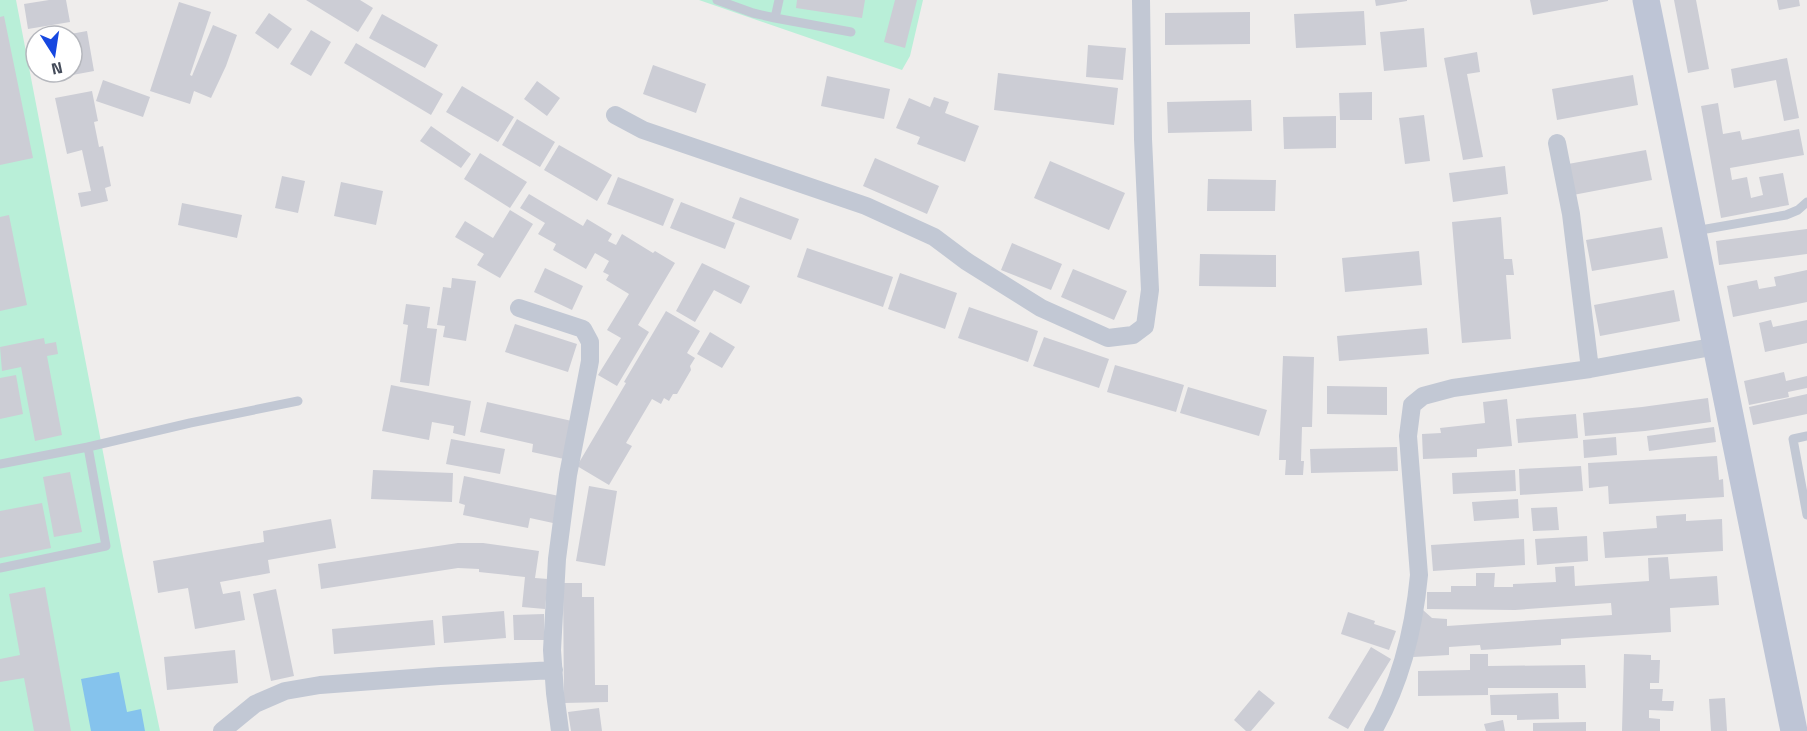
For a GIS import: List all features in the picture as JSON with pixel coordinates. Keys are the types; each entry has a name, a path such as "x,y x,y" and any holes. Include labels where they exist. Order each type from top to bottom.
{"street":[{"path":"615,115 643,130 866,206 934,237 966,261 1041,308 1108,338 1133,335 1145,326 1150,290 1143,139 1141,0"},
{"path":"1646,0 1794,731"},
{"path":"1557,143 1571,214 1590,369"},
{"path":"519,308 584,328 590,342 590,361 568,475 557,559 552,650 560,731"},
{"path":"1373,731 1391,696 1407,642 1419,575 1408,436 1412,405 1423,396 1453,388 1590,369 1717,346"},
{"path":"222,731 255,704 285,691 320,685 554,670"}],"lane":[{"path":"717,0 753,13 851,32"},
{"path":"775,18 779,0"},
{"path":"1692,231 1786,215 1798,210 1807,202"},
{"path":"0,464 298,401"},
{"path":"1807,436 1793,439 1807,515"},
{"path":"0,568 106,546 88,447"}],"green space":[{"path":"0,0 16,0 24,42 24,84 32,84 123,556 160,731 0,731"},
{"path":"699,0 923,0 910,56 902,70"}],"water":[{"path":"119,672 127,712 141,709 145,731 91,731 81,679"}],"building":[{"path":"66,0 70,22 27,24 24,4"},
{"path":"306,0 360,0 373,8 358,32"},
{"path":"797,0 865,0 862,18 796,8"},
{"path":"895,0 917,0 905,48 884,42"},
{"path":"1375,0 1407,0 1407,1 1376,6"},
{"path":"1530,0 1608,0 1608,1 1533,15"},
{"path":"1674,0 1696,0 1709,69 1688,73"},
{"path":"1777,0 1799,0 1800,6 1779,10"},
{"path":"179,2 211,12 190,75 192,76 213,25 237,35 211,98 194,91 190,104 150,91"},
{"path":"1364,11 1366,45 1296,48 1294,14"},
{"path":"1250,12 1250,44 1165,45 1165,13"},
{"path":"269,13 292,29 278,49 255,33"},
{"path":"382,14 438,45 425,68 369,38"},
{"path":"4,16 33,158 0,165 0,17"},
{"path":"1424,28 1427,67 1384,71 1380,32"},
{"path":"311,30 331,42 311,76 290,64"},
{"path":"87,31 94,71 84,73 84,32"},
{"path":"356,43 443,94 431,115 344,63"},
{"path":"1088,45 1126,48 1123,80 1086,77"},
{"path":"1477,52 1480,72 1467,74 1483,157 1463,160 1444,58"},
{"path":"1787,58 1799,118 1784,121 1776,80 1734,88 1731,69"},
{"path":"653,65 706,84 696,113 643,94"},
{"path":"998,73 1118,88 1114,125 994,110"},
{"path":"1633,75 1638,105 1557,120 1552,89"},
{"path":"827,76 890,89 884,119 821,106"},
{"path":"103,80 150,97 143,117 96,101"},
{"path":"537,81 560,98 547,116 524,99"},
{"path":"462,86 514,117 498,142 446,112"},
{"path":"92,91 98,121 94,122 99,147 103,146 111,186 105,188 108,201 81,207 78,193 91,191 82,150 67,154 55,98"},
{"path":"1372,92 1372,120 1340,120 1339,93"},
{"path":"934,97 949,102 945,113 979,126 965,162 917,144 920,137 896,128 909,98 930,107"},
{"path":"1251,100 1252,131 1168,133 1167,102"},
{"path":"1718,103 1723,134 1740,131 1742,140 1799,129 1804,155 1730,168 1732,180 1747,177 1751,198 1763,195 1759,177 1783,173 1789,205 1721,218 1701,106"},
{"path":"1424,115 1430,161 1405,164 1399,118"},
{"path":"1336,116 1336,148 1284,149 1283,117"},
{"path":"517,119 555,142 540,167 502,145"},
{"path":"431,126 471,154 461,168 420,141"},
{"path":"559,145 612,175 597,201 544,170"},
{"path":"1646,150 1652,180 1573,195 1568,164"},
{"path":"480,153 527,182 510,208 464,179"},
{"path":"875,158 939,186 927,214 863,186"},
{"path":"1050,161 1125,193 1109,230 1034,198"},
{"path":"1505,166 1508,194 1453,202 1449,173"},
{"path":"282,176 305,181 298,213 275,208"},
{"path":"618,177 674,199 663,226 607,204"},
{"path":"1208,179 1276,180 1275,211 1207,211"},
{"path":"341,182 383,191 376,225 334,216"},
{"path":"529,194 583,226 587,219 612,234 608,241 616,245 622,234 675,263 638,325 649,332 617,386 598,375 621,338 607,330 629,294 606,280 609,275 603,272 609,261 595,253 586,269 553,250 556,244 538,234 545,223 520,208"},
{"path":"740,197 799,219 791,240 732,218"},
{"path":"681,202 735,223 725,249 670,228"},
{"path":"182,203 242,215 237,238 178,225"},
{"path":"510,210 533,224 500,278 477,265 484,254 455,237 465,221 493,238"},
{"path":"9,215 27,305 0,311 0,217"},
{"path":"1501,217 1504,259 1512,259 1514,275 1506,275 1511,339 1462,343 1452,222"},
{"path":"1662,227 1668,258 1592,271 1586,240"},
{"path":"1807,229 1807,254 1719,265 1716,241"},
{"path":"1012,243 1062,264 1051,290 1001,270"},
{"path":"807,248 893,277 883,307 797,277"},
{"path":"1419,251 1422,285 1345,292 1342,258"},
{"path":"1200,254 1276,255 1276,287 1199,286"},
{"path":"702,263 750,286 741,304 714,290 695,322 676,311"},
{"path":"545,268 583,286 572,310 534,292"},
{"path":"1073,269 1127,291 1114,320 1061,297"},
{"path":"1807,270 1807,302 1733,317 1727,286 1757,280 1759,289 1776,286 1774,277"},
{"path":"900,273 957,293 945,329 888,309"},
{"path":"452,278 476,281 466,341 443,337 445,326 437,325 443,287 451,288"},
{"path":"1674,290 1680,321 1600,336 1594,305"},
{"path":"406,304 430,307 427,328 437,329 429,386 400,382 408,325 403,324"},
{"path":"969,307 1038,331 1028,362 958,338"},
{"path":"666,311 700,331 687,353 695,358 677,394 673,394 669,401 664,398 661,404 652,399 626,443 632,446 609,485 577,466"},
{"path":"1771,320 1773,327 1807,320 1807,343 1765,352 1759,323"},
{"path":"515,324 577,344 568,372 505,352"},
{"path":"1427,328 1429,354 1339,361 1337,336"},
{"path":"710,332 735,347 722,368 697,354"},
{"path":"1044,337 1109,359 1099,388 1033,366"},
{"path":"44,338 45,344 56,342 58,354 47,356 62,435 35,441 21,367 2,371 0,347"},
{"path":"1283,356 1314,357 1312,427 1302,427 1303,475 1285,475 1286,460 1279,460"},
{"path":"1115,365 1184,385 1176,412 1107,392"},
{"path":"1784,372 1786,381 1807,376 1807,388 1788,392 1789,397 1749,405 1744,381"},
{"path":"16,375 23,414 0,419 0,378"},
{"path":"391,385 471,401 465,436 453,433 454,426 432,422 429,440 382,431"},
{"path":"1327,386 1387,387 1387,415 1327,414"},
{"path":"1188,387 1267,410 1259,436 1180,413"},
{"path":"1807,394 1807,414 1753,425 1749,407"},
{"path":"1708,398 1711,422 1585,436 1583,413"},
{"path":"1507,399 1512,446 1477,449 1477,457 1423,459 1422,434 1441,433 1440,428 1485,423 1483,402"},
{"path":"487,402 572,421 564,459 532,452 533,444 480,432"},
{"path":"1576,414 1578,438 1518,443 1516,419"},
{"path":"1714,427 1716,442 1649,451 1647,436"},
{"path":"1616,437 1617,455 1584,458 1583,440"},
{"path":"451,439 505,449 500,474 446,464"},
{"path":"1397,447 1398,471 1311,473 1310,449"},
{"path":"1717,456 1719,480 1723,479 1724,497 1609,504 1608,486 1589,488 1588,463"},
{"path":"1581,466 1583,491 1520,495 1519,469"},
{"path":"373,470 453,473 452,502 371,499"},
{"path":"1515,470 1516,491 1453,494 1452,473"},
{"path":"70,472 82,532 54,537 43,477"},
{"path":"464,476 559,496 553,523 530,518 528,528 463,515 465,505 459,503"},
{"path":"589,486 617,491 605,566 576,561"},
{"path":"1518,499 1519,518 1474,521 1472,502"},
{"path":"42,503 51,548 0,558 0,511"},
{"path":"1557,507 1559,530 1533,531 1531,508"},
{"path":"1686,514 1686,521 1722,519 1723,551 1605,558 1603,532 1657,528 1656,516"},
{"path":"331,519 336,548 268,560 270,573 220,582 223,594 240,591 245,620 195,629 188,588 158,593 153,561 264,542 263,531"},
{"path":"1587,536 1588,561 1537,565 1535,539"},
{"path":"1524,539 1525,565 1433,571 1431,545"},
{"path":"458,543 483,543 539,551 535,578 548,579 545,609 522,607 525,577 479,572 479,569 458,568 321,589 318,564"},
{"path":"1668,557 1670,579 1717,576 1719,605 1670,608 1671,632 1561,639 1561,645 1481,650 1480,645 1449,647 1449,655 1413,657 1423,610 1432,618 1447,619 1447,626 1612,615 1611,603 1515,610 1427,609 1427,592 1451,592 1451,586 1476,586 1476,573 1495,573 1494,587 1556,582 1555,567 1574,566 1575,586 1649,581 1648,558"},
{"path":"563,583 582,583 582,597 594,597 595,685 608,685 608,702 564,703"},
{"path":"45,587 71,731 34,731 24,678 0,682 0,659 20,655 9,594"},
{"path":"276,589 294,676 271,681 253,594"},
{"path":"504,611 506,638 444,643 442,616"},
{"path":"1348,612 1396,631 1389,650 1341,634"},
{"path":"544,614 544,640 514,640 513,615"},
{"path":"433,620 435,645 334,654 332,629"},
{"path":"1371,647 1391,659 1348,729 1328,718"},
{"path":"235,650 238,683 167,690 164,657"},
{"path":"1470,654 1488,654 1488,666 1585,665 1586,688 1488,688 1488,695 1418,696 1418,671 1470,670"},
{"path":"1624,654 1651,655 1651,660 1660,660 1659,683 1650,683 1650,689 1663,689 1662,701 1674,701 1673,711 1649,710 1649,718 1660,719 1660,731 1622,731"},
{"path":"1259,690 1275,703 1251,731 1246,731 1234,720"},
{"path":"1558,693 1559,719 1517,720 1517,715 1491,715 1490,695"},
{"path":"1725,698 1727,731 1711,731 1709,699"},
{"path":"599,708 602,731 571,731 568,712"},
{"path":"1503,720 1505,731 1486,731 1484,724"},
{"path":"1586,722 1586,731 1533,731 1533,723"}]}
